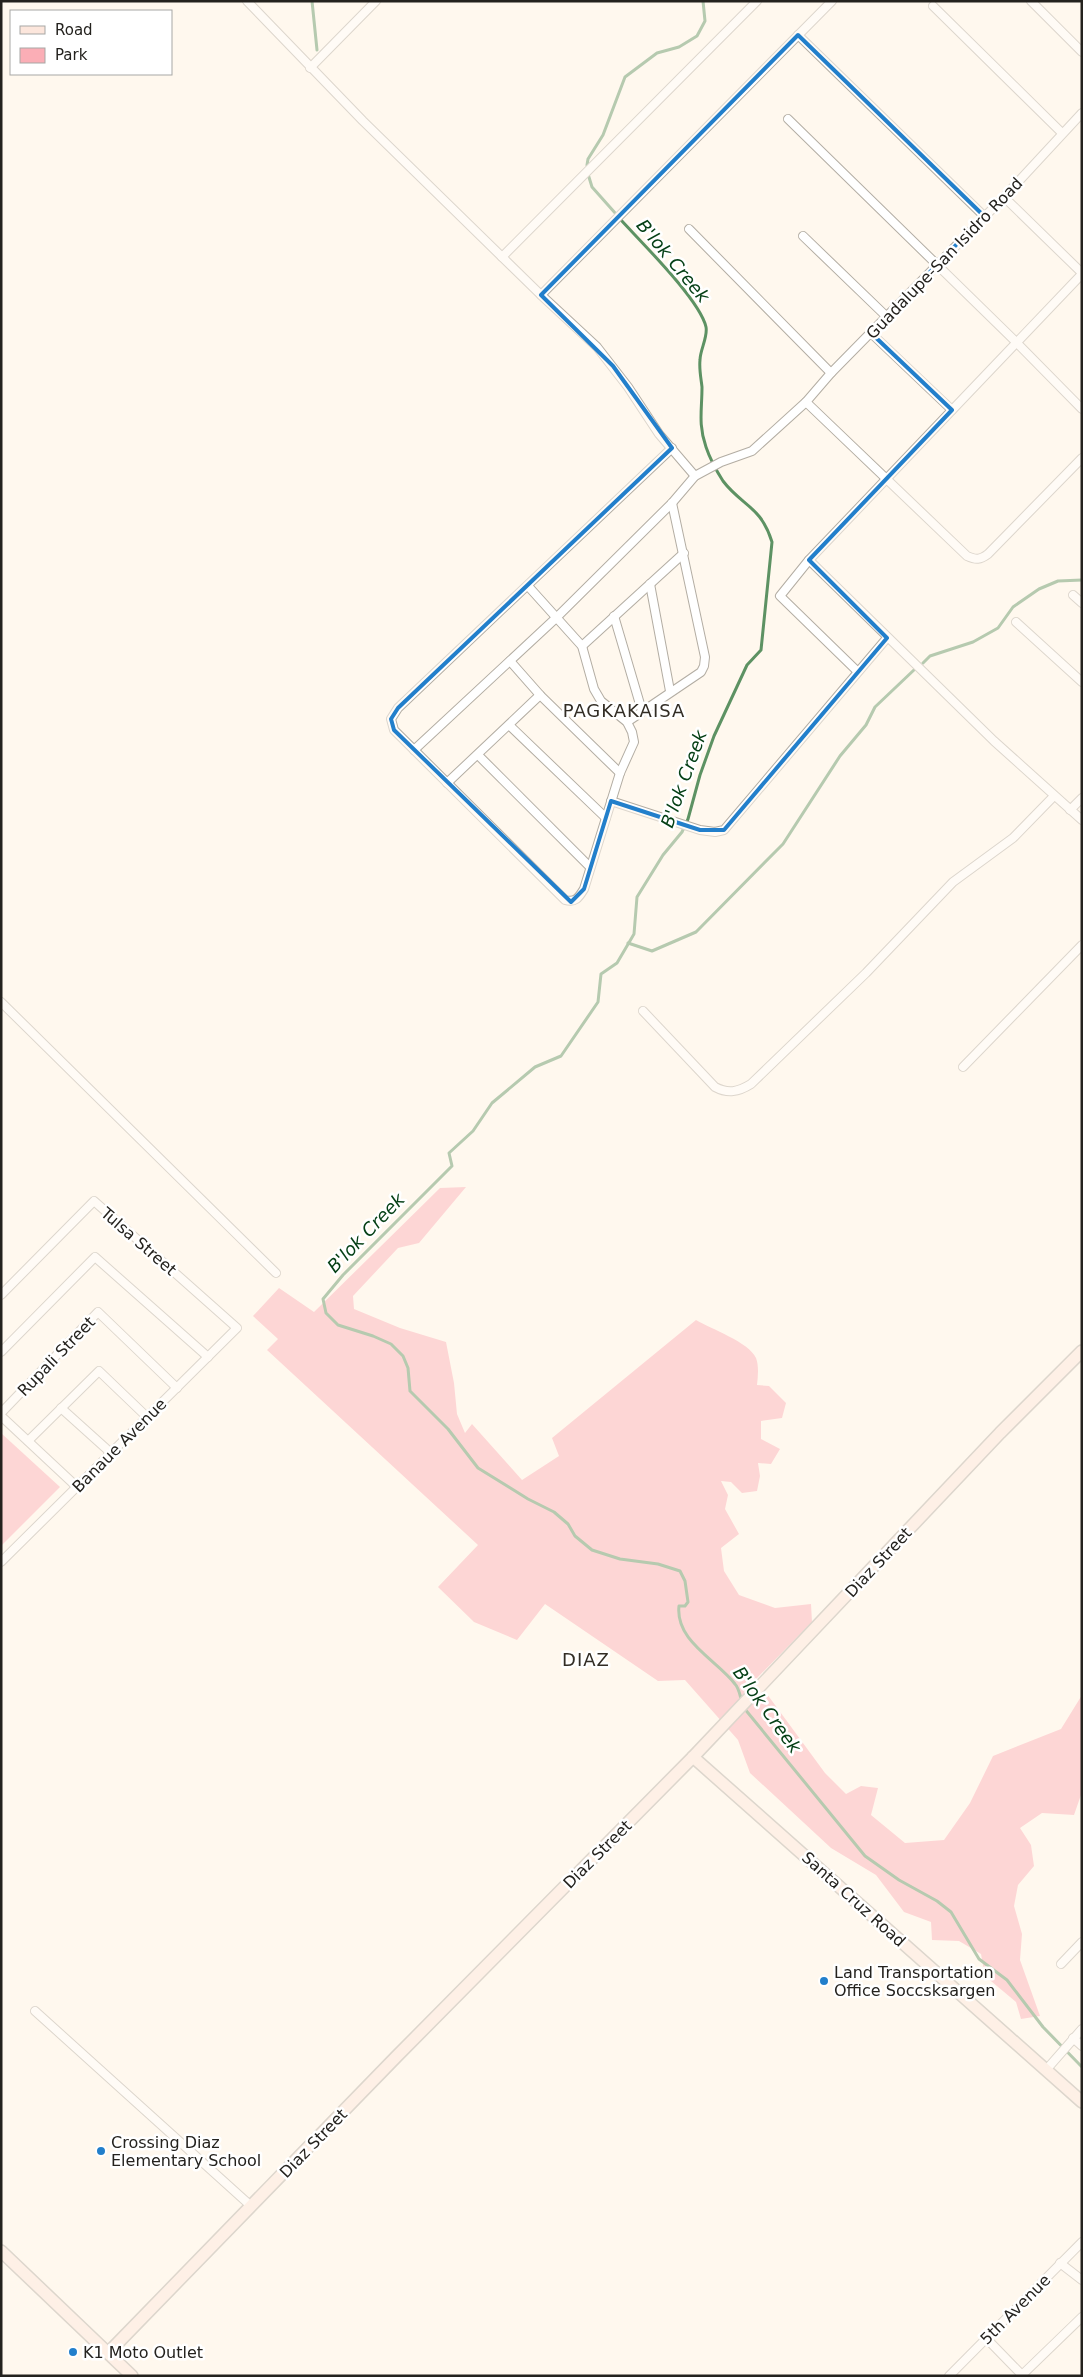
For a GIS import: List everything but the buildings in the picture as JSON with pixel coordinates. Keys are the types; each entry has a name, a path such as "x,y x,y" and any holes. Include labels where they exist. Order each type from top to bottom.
{"main road":[{"name":"Diaz Street","path":"108,2353 693,1757 1000,1433 1082,1351"},
{"name":"Santa Cruz Road","path":"693,1757 1082,2102"},
{"path":"1,2251 132,2376"}],"street":[{"path":"247,1 310,68 540,295 597,347 613,366 659,434 695,476 672,503 556,618 414,750"},
{"path":"310,68 376,1"},
{"path":"502,257 758,1"},
{"path":"540,295 832,1"},
{"path":"1031,1 1082,52"},
{"path":"933,6 1062,133"},
{"path":"798,35 984,216"},
{"name":"Guadalupe-San Isidro Road","path":"695,476 721,462 752,450 806,402 831,373 872,334 984,216 1004,198 1082,113"},
{"path":"788,119 1082,409"},
{"path":"857,671 780,596 809,560 1082,274 1004,198"},
{"path":"689,229 831,373"},
{"path":"803,236 887,317"},
{"path":"872,334 952,410"},
{"path":"806,402 886,481 967,556 978,559 988,554 1082,458"},
{"path":"528,586 582,646 594,689 601,701 627,722 634,742 620,773 584,889 579,898 571,902 565,900 394,730 391,724 393,714 672,448"},
{"path":"627,722 670,691 701,672 705,662 684,553 672,503"},
{"path":"582,646 684,553"},
{"path":"809,560 994,741 1082,820"},
{"path":"650,584 670,691"},
{"path":"1073,595 1082,603"},
{"path":"614,616 642,711"},
{"path":"1016,622 1082,682"},
{"path":"611,801 691,828 708,832 720,832 730,824 857,671 887,638"},
{"path":"510,661 540,695 620,773"},
{"path":"447,783 540,695"},
{"path":"509,725 606,818"},
{"path":"478,755 590,867"},
{"path":"643,1012 715,1087 724,1092 744,1088 758,1078 866,973 953,882 1013,838 1054,796"},
{"path":"1070,810 1082,798"},
{"path":"963,1067 1082,945"},
{"path":"1,1002 276,1273"},
{"name":"Tulsa Street","path":"1,1295 94,1201 237,1328"},
{"path":"1,1352 96,1257 208,1357"},
{"name":"Rupali Street","path":"1,1414 98,1312 177,1388"},
{"name":"Banaue Avenue","path":"1,1562 237,1328"},
{"path":"28,1441 99,1371 147,1417"},
{"path":"61,1408 111,1453"},
{"path":"1,1414 77,1486"},
{"path":"1061,1964 1082,1942"},
{"path":"35,2011 251,2206"},
{"path":"1046,2070 1082,2029"},
{"path":"1074,2038 1082,2046"},
{"name":"5th Avenue","path":"953,2375 986,2338 1082,2242"},
{"path":"1060,2263 1082,2280"},
{"path":"986,2338 1022,2375 1082,2318"}],"highlighted area":[{"path":"798,35 984,216 871,333 952,410 809,560 887,638 724,830 700,830 611,801 584,889 571,902 394,730 391,719 398,708 672,448 613,366 541,295"}],"green space":[{"path":"466,1187 419,1243 398,1248 353,1296 354,1309 400,1328 446,1342 454,1383 457,1414 465,1433 472,1424 522,1480 559,1456 552,1438 696,1320 738,1341 752,1352 758,1364 757,1385 769,1386 786,1403 782,1418 761,1421 761,1439 780,1449 771,1464 758,1463 760,1476 757,1491 742,1493 731,1482 721,1481 728,1495 725,1509 739,1534 721,1548 724,1571 739,1595 775,1608 811,1604 812,1622 756,1679 825,1773 846,1794 861,1786 878,1788 871,1815 905,1843 944,1840 970,1803 993,1756 1061,1729 1082,1695 1082,1792 1074,1815 1042,1813 1020,1828 1031,1845 1034,1866 1018,1885 1014,1906 1022,1934 1020,1960 1040,2016 1021,2019 1016,2002 985,1976 981,1954 959,1941 932,1940 931,1922 904,1912 876,1875 831,1848 750,1773 738,1740 685,1680 658,1681 545,1604 517,1640 474,1622 438,1587 478,1545 267,1350 278,1339 253,1316 279,1288 314,1312 440,1188"},
{"path":"1,1433 60,1487 1,1546"}],"waterway":[{"path":"312,1 317,50"},
{"name":"B'lok Creek","path":"587,165 588,159 603,135 625,77 657,53 679,47 697,36 705,21 703,1"},
{"name":"B'lok Creek","path":"588,174 592,187 616,214"},
{"name":"B'lok Creek","path":"621,220 682,287 693,302 706,327 706,335 700,356 702,387 701,424 706,447 723,481 757,513 768,530 772,542 761,650 747,665 714,736 700,775 688,819 682,832 663,855 637,897 634,934 617,963 601,974 598,1002 561,1056 535,1067 492,1103 473,1131 449,1153 452,1166 343,1275 323,1299 326,1313 338,1325 391,1344 403,1356 408,1368 410,1391 448,1429 478,1468 528,1499 554,1512 568,1524 575,1536 592,1550 620,1559 658,1564 680,1571 685,1581 688,1602 685,1606 679,1606 684,1630 690,1640 736,1686 742,1702"},
{"path":"923,663 930,656 973,642 998,628 1013,607 1039,589 1058,581 1082,580"},
{"path":"628,943 652,951 696,932 783,844 840,756 866,725 875,707 915,669"},
{"name":"B'lok Creek","path":"744,1708 865,1856 899,1880 937,1901 951,1912 979,1959 1007,1980 1043,2027 1082,2067"}],"place":[{"name":"Land Transportation Office Soccsksargen","path":"824,1981"},
{"name":"Crossing Diaz Elementary School","path":"101,2151"},
{"name":"K1 Moto Outlet","path":"73,2352"}],"district":[{"name":"PAGKAKAISA","path":"624,711"},
{"name":"DIAZ","path":"586,1660"}]}
